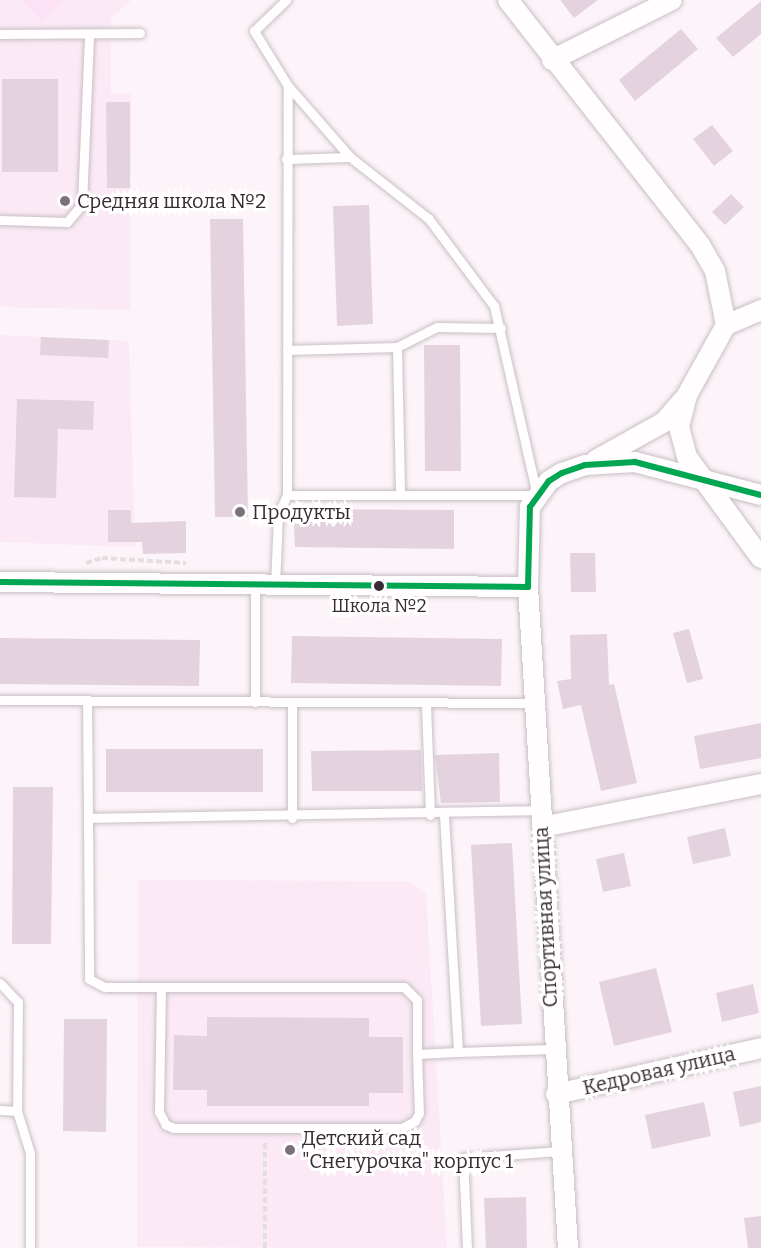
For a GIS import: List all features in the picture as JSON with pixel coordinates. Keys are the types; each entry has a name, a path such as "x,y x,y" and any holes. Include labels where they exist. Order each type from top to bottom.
{"street":[{"path":"508,0 552,60 700,245 715,271 726,325"},
{"path":"552,60 672,0"},
{"path":"537,495 562,473 585,465 664,422 687,395 726,325 761,310"},
{"path":"687,395 681,436 700,476 761,558"},
{"path":"585,465 635,462 700,476 761,495"},
{"name":"Спортивная улица","path":"537,495 527,523 528,586 553,1049 568,1248"},
{"path":"0,582 255,586 528,586"},
{"path":"541,819 761,784"},
{"name":"Кедровая улица","path":"556,1094 761,1048"}],"lane":[{"path":"286,0 254,31 288,86 350,157 415,206 447,238 494,306 501,328 537,495 288,495"},
{"path":"0,34 140,33"},
{"path":"0,220 67,222 82,204 89,34"},
{"path":"275,586 279,515 288,495 286,159 288,86"},
{"path":"286,159 350,157"},
{"path":"286,350 397,347 437,327 501,328"},
{"path":"397,347 400,495"},
{"path":"255,586 255,702"},
{"path":"0,700 426,705 534,703"},
{"path":"87,700 89,979 105,987 161,987 404,987 417,1000 418,1113 410,1126 174,1128 161,1119 161,987"},
{"path":"292,702 292,818"},
{"path":"426,705 430,815"},
{"path":"88,818 444,815 541,819"},
{"path":"444,815 458,1052"},
{"path":"0,983 18,1002 17,1111 30,1153 30,1248"},
{"path":"417,1054 553,1049"},
{"path":"0,1110 17,1111"},
{"path":"467,1248 463,1158 561,1151"}],"path":[{"path":"265,1128 265,1248"}],"shaded area":[{"name":"Средняя школа №2","path":"0,0 131,0 111,18 111,93 131,94 130,310 0,307"},
{"path":"22,0 63,0 42,21"},
{"path":"0,335 129,341 135,547 0,542"},
{"name":"Детский сад \"Снегурочка\" корпус 1","path":"138,880 408,881 426,893 447,1248 137,1247"}],"building":[{"path":"560,0 598,0 574,18"},
{"path":"761,1 761,34 733,57 716,38"},
{"path":"681,29 698,49 635,101 619,80"},
{"path":"2,79 58,79 58,172 2,172"},
{"path":"106,102 130,102 130,188 107,188"},
{"path":"712,125 733,151 714,166 693,139"},
{"path":"731,194 744,207 725,225 712,212"},
{"path":"369,205 373,324 337,326 333,206"},
{"path":"210,219 243,219 248,517 215,517"},
{"path":"41,337 109,340 108,358 40,355"},
{"path":"424,345 460,345 461,471 425,471"},
{"path":"17,399 94,401 93,430 58,429 56,498 14,497"},
{"path":"293,509 454,510 454,549 295,547"},
{"path":"108,510 131,510 131,523 186,521 186,553 143,554 142,542 108,542"},
{"path":"570,553 595,553 596,592 571,592"},
{"path":"689,629 703,679 687,683 673,633"},
{"path":"607,634 609,685 614,684 637,783 601,791 581,705 563,709 557,681 571,679 570,635"},
{"path":"292,636 502,639 501,686 291,683"},
{"path":"0,638 200,640 199,686 0,684"},
{"path":"761,723 761,758 700,769 694,736"},
{"path":"106,749 263,749 263,792 106,792"},
{"path":"421,750 422,791 312,791 311,751"},
{"path":"499,753 500,802 441,803 435,755"},
{"path":"13,787 53,787 51,944 12,944"},
{"path":"725,828 731,856 693,864 687,837"},
{"path":"512,843 522,1024 481,1026 471,845"},
{"path":"624,853 631,886 603,892 596,859"},
{"path":"656,968 672,1032 614,1046 599,982"},
{"path":"753,984 759,1013 722,1022 716,993"},
{"path":"207,1017 369,1018 369,1037 403,1037 403,1093 369,1093 369,1106 207,1106 207,1090 173,1090 174,1035 207,1036"},
{"path":"64,1019 107,1019 106,1132 63,1131"},
{"path":"761,1086 761,1122 740,1127 733,1092"},
{"path":"704,1102 711,1136 652,1149 645,1115"},
{"path":"526,1197 527,1248 486,1248 484,1198"},
{"path":"761,1216 761,1248 748,1248 744,1218"}],"transit line":[{"path":"0,582 528,587 530,507 549,481 562,473 585,465 635,462 761,495"}],"place":[{"name":"Средняя школа №2","path":"65,201"},
{"name":"Продукты","path":"240,512"},
{"name":"Школа №2","path":"379,586"},
{"name":"Детский сад \"Снегурочка\" корпус 1","path":"290,1150"}]}
